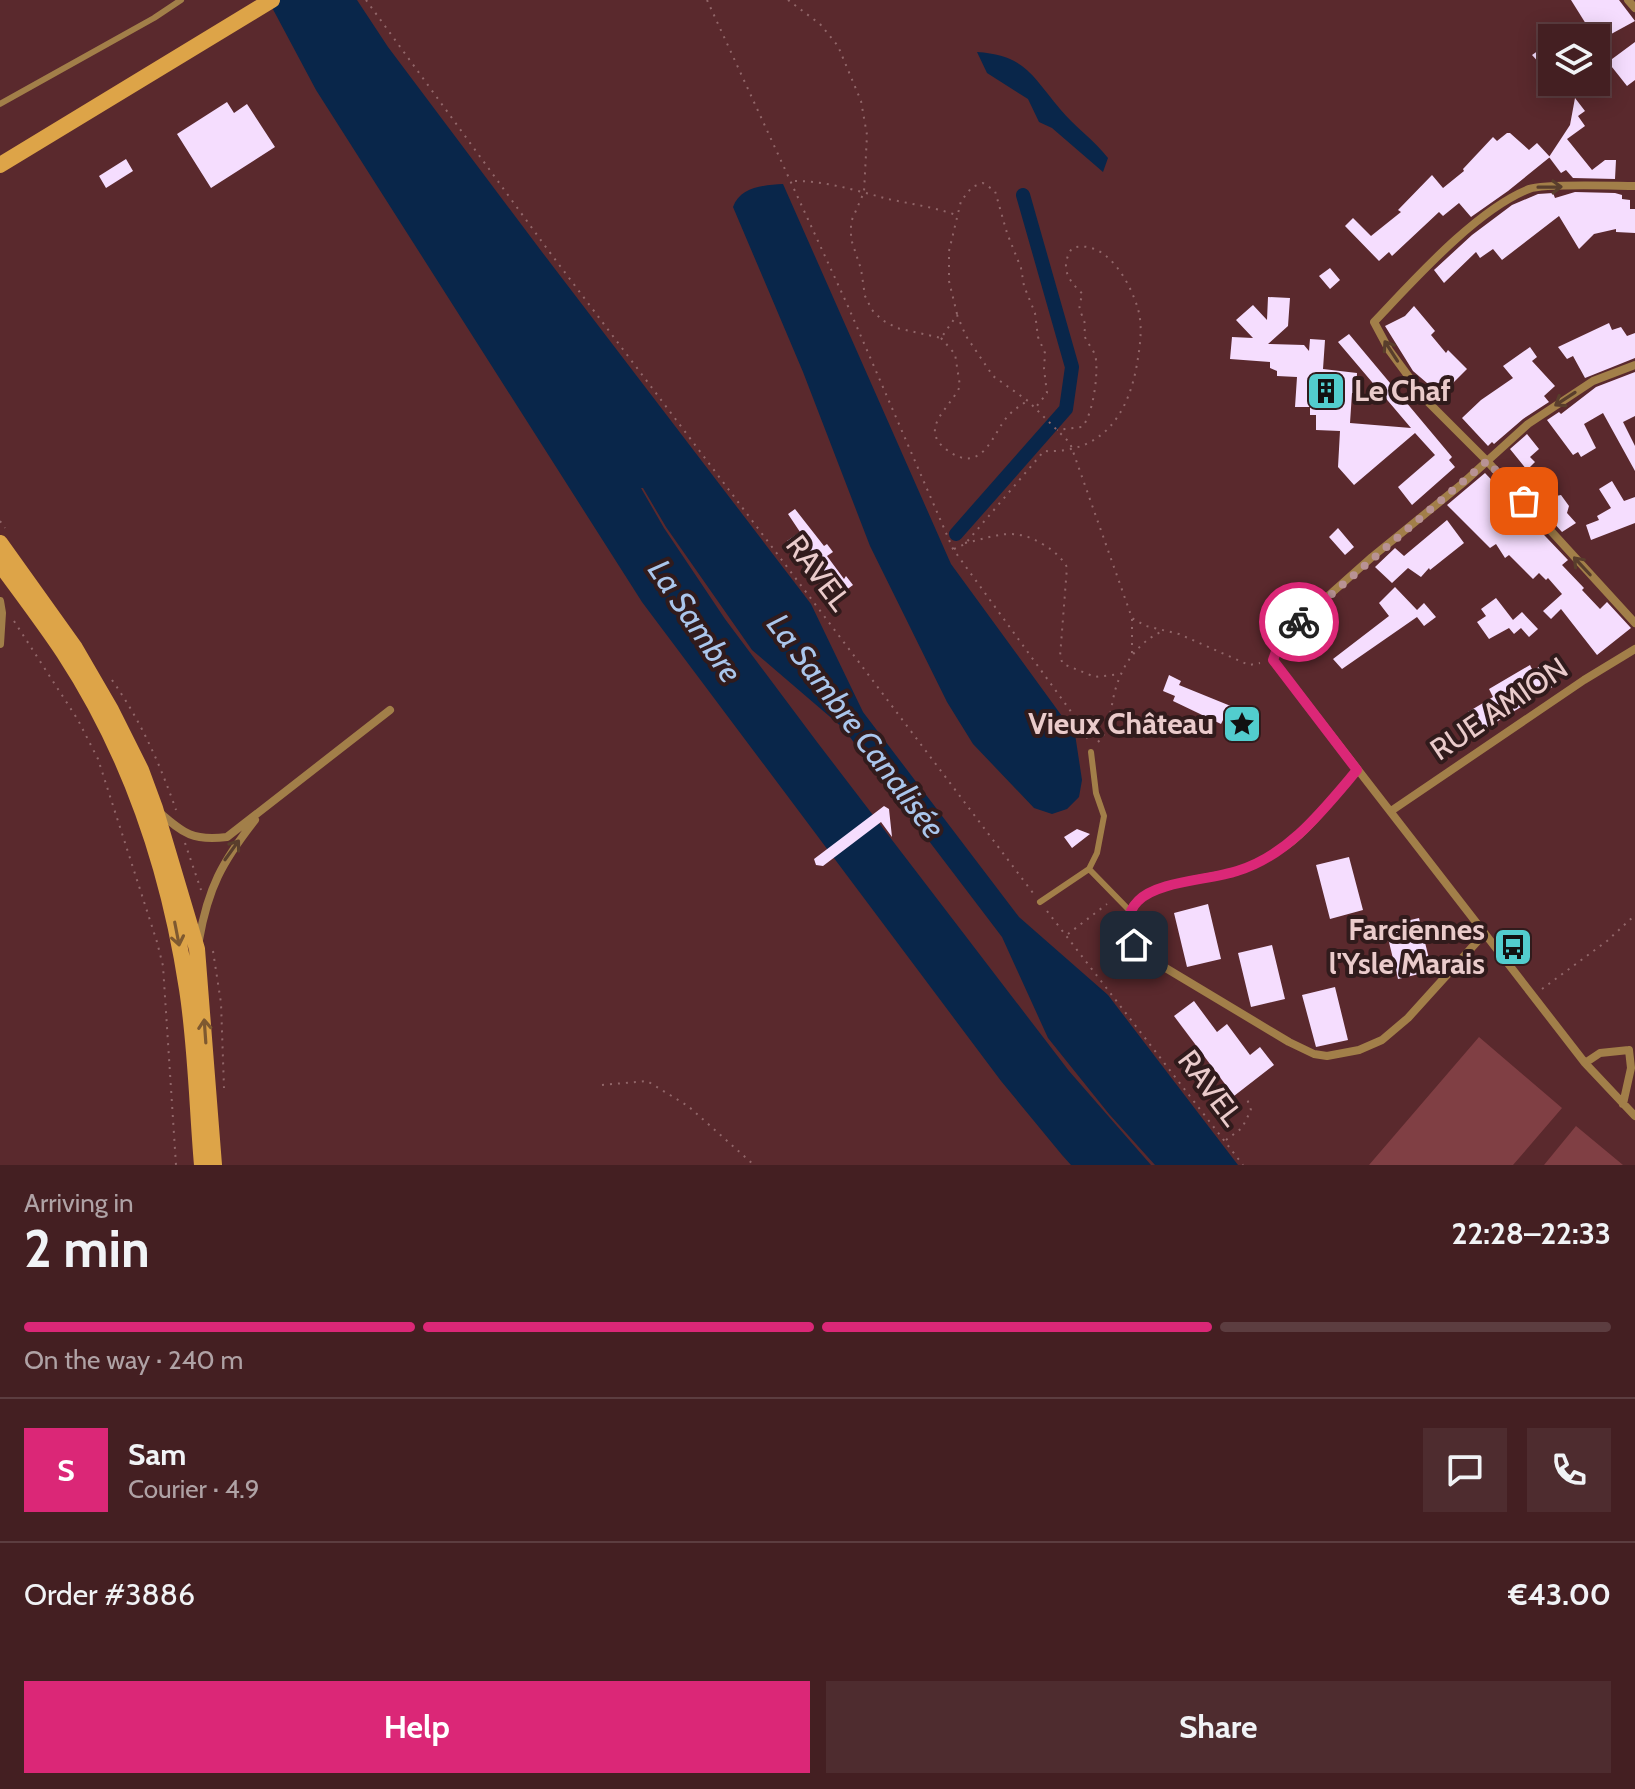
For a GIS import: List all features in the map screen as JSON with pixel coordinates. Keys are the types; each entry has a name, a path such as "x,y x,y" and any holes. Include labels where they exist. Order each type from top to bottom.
{"main road":[{"path":"2,159 272,0"},
{"path":"0,543 75,648 111,710 141,770 155,808 197,949 214,1165"},
{"path":"0,564 79,679 100,716 143,812 165,879 187,991 202,1165"}],"street":[{"path":"1628,0 1635,8"},
{"path":"1635,186 1532,187 1479,219 1374,322 1389,350 1426,400 1487,461 1635,623"},
{"path":"1635,365 1593,381 1528,424 1281,638 1273,660 1585,1063 1635,1116"},
{"path":"0,644 1,603"},
{"name":"RUE AMION","path":"1391,811 1635,649"},
{"path":"155,808 191,837 227,837 390,710"},
{"path":"1357,770 1287,846 1239,871 1166,887 1140,898 1130,911 1127,930 1134,945 1154,961 1289,1042 1314,1054 1327,1056 1359,1050 1382,1040 1408,1018 1484,934"},
{"path":"197,949 205,905 220,867 262,811"},
{"path":"1585,1063 1600,1053 1632,1047 1623,1104"}],"lane":[{"path":"0,104 181,0"},
{"path":"1040,902 1089,869 1097,853 1104,816 1096,793 1091,752"},
{"path":"1089,869 1130,911"}],"path":[{"name":"RAVEL","path":"366,0 557,262 1040,902 1243,1165"},
{"path":"707,0 792,181 953,549 1092,744 1097,743 1105,733 1114,691 1133,654 1151,636 1163,631"},
{"path":"788,0 820,24 838,46 861,101 867,135 864,192 851,222 851,239 861,269 865,296 872,310 897,328 941,338 955,354 960,386 937,422 937,441 956,456 976,456 995,439 1005,419 1028,401"},
{"path":"792,181 809,181 864,192 957,216"},
{"path":"1035,408 1047,393 1045,353 995,191 983,183 972,187 961,201 949,251 949,281 957,315 966,336 993,376 1028,401 1073,449 1132,618 1133,654"},
{"path":"965,544 1044,451 1073,449 1095,441 1124,406 1134,383 1141,343 1139,310 1121,273 1110,260 1090,247 1072,248 1066,264 1069,281 1083,294 1078,306 1079,314 1085,324 1085,336 1094,349 1092,407 1082,427 1057,430"},
{"path":"941,338 957,315"},
{"path":"953,549 1012,532 1034,539 1053,551 1067,567 1060,657 1063,664 1095,677 1121,674"},
{"path":"1,603 78,720 98,759 157,942 163,966 176,1165"},
{"path":"1132,618 1179,634 1249,665 1273,660"},
{"path":"1067,934 1116,898"},
{"path":"1533,995 1607,941 1635,915"},
{"path":"602,1085 647,1081 688,1106 754,1165"},
{"path":"1225,1141 1242,1128 1251,1110 1246,1096"}],"shaded area":[{"path":"1479,1037 1562,1108 1513,1165 1369,1165"},
{"path":"1576,1126 1623,1165 1544,1165"}],"water":[{"path":"268,0 357,0 388,47 542,252 811,604 863,712 1019,917 1108,995 1238,1165 1155,1165 1109,1114 1048,1038 1002,937 843,728 752,650 641,488 664,528 725,619 817,742 1069,1071 1151,1165 1071,1165 1062,1155 1001,1081 642,602 316,90"},
{"path":"977,52 1006,58 1026,69 1066,116 1108,158 1103,172 1052,128 1039,122 1028,99 987,73"},
{"path":"783,184 951,564 1075,734 1082,780 1079,797 1067,809 1052,814 1034,808 973,744 947,702 870,546 803,372 733,207 747,191"}],"building":[{"path":"1571,0 1619,0 1635,21 1610,35 1610,24 1586,24"},
{"path":"1635,42 1635,80 1627,86 1610,61"},
{"path":"1575,98 1585,111 1578,116 1585,126 1567,139 1592,170 1605,160 1616,160 1615,179 1573,178 1566,170 1561,173 1549,157 1570,125"},
{"path":"227,102 234,113 247,104 275,147 211,188 177,134"},
{"path":"1507,133 1529,150 1537,143 1550,157 1471,217 1459,203 1443,216 1439,212 1392,256 1389,252 1379,261 1345,226 1353,218 1371,236 1401,212 1398,210 1432,175 1443,188 1464,171 1493,137 1497,141"},
{"path":"126,159 133,171 106,188 99,176"},
{"path":"1575,192 1615,193 1622,195 1622,199 1630,200 1630,209 1635,209 1635,233 1616,232 1616,229 1594,234 1579,249 1559,216 1502,260 1493,249 1480,258 1476,252 1444,283 1434,270 1472,235 1512,205 1538,194 1553,193 1555,198"},
{"path":"1330,268 1340,280 1330,289 1319,276"},
{"name":"Le Chaf","path":"1268,297 1290,298 1288,326 1268,344 1304,345 1309,351 1310,339 1325,340 1323,369 1357,373 1350,423 1411,428 1338,342 1349,334 1452,457 1449,460 1455,467 1412,505 1398,487 1435,455 1415,433 1354,485 1338,467 1340,431 1316,430 1316,415 1310,415 1310,407 1295,407 1297,377 1277,376 1277,371 1270,368 1270,362 1230,359 1232,337 1253,338 1236,320 1253,305 1267,320"},
{"path":"1414,306 1435,331 1431,335 1446,353 1448,350 1467,369 1441,395 1413,371 1385,326 1405,316"},
{"path":"1609,323 1612,330 1621,327 1627,336 1635,333 1635,358 1585,378 1573,356 1567,359 1558,347"},
{"path":"1530,347 1537,357 1532,361 1555,386 1544,396 1549,402 1488,446 1462,418 1481,400 1513,378 1503,366"},
{"path":"1635,372 1635,416 1623,422 1635,446 1635,471 1603,413 1584,424 1596,448 1581,457 1578,452 1573,455 1547,420 1559,412 1561,414 1596,387"},
{"path":"1527,434 1539,449 1530,457 1535,462 1527,470 1510,449"},
{"path":"1485,473 1568,560 1562,565 1584,588 1582,590 1600,609 1607,602 1631,628 1597,655 1561,609 1551,619 1543,611 1562,594 1548,578 1546,580 1539,573 1533,579 1509,555 1505,558 1496,544 1490,548 1447,505"},
{"path":"1612,481 1624,501 1635,497 1635,523 1591,540 1586,525 1599,520 1597,516 1611,508 1599,489"},
{"path":"1561,495 1569,506 1567,513 1576,523 1562,532 1542,510"},
{"path":"795,509 824,546 827,544 833,552 827,556 844,579 846,576 853,585 826,605 822,600 828,594 787,541 800,532 788,514"},
{"path":"1447,520 1464,543 1421,577 1408,568 1392,583 1375,567 1395,548 1404,556"},
{"path":"1338,528 1354,547 1345,555 1329,537"},
{"path":"1395,587 1417,610 1424,603 1436,617 1424,626 1417,617 1342,669 1333,659 1389,616 1379,603"},
{"path":"1496,598 1513,620 1522,612 1538,629 1529,637 1521,628 1514,634 1509,628 1489,639 1477,622 1486,616 1481,609"},
{"path":"1543,664 1556,685 1542,693 1538,686 1516,700 1521,707 1480,732 1468,712 1493,697 1489,689 1530,665 1533,671"},
{"path":"1169,675 1181,681 1179,685 1243,711 1236,726 1223,720 1221,724 1173,701 1175,696 1163,691"},
{"path":"884,806 889,809 892,837 881,822 823,866 816,865 814,859"},
{"path":"1077,829 1090,834 1072,848 1064,837"},
{"path":"1349,857 1363,910 1330,919 1316,865"},
{"path":"1208,904 1221,959 1187,967 1174,913"},
{"path":"1419,918 1432,971 1398,979 1385,926"},
{"path":"1272,945 1285,999 1251,1007 1238,953"},
{"path":"1335,987 1348,1040 1316,1047 1302,995"},
{"path":"1194,1001 1217,1032 1227,1024 1250,1055 1260,1047 1274,1065 1234,1096 1174,1016"}],"waterway":[{"path":"956,534 1066,409 1072,367 1023,195"}],"way so far":[{"path":"1299,622 1487,461 1524,501"}],"place":[{"name":"Le Chaf","path":"1326,391"},
{"name":"Vieux Château","path":"1242,724"},
{"name":"Farciennes l'Ysle Marais","path":"1513,947"}],"route":[{"path":"1134,945 1127,930 1130,911 1140,898 1166,887 1239,871 1287,846 1357,770 1273,660 1281,638 1299,622"}],"water label":[{"name":"La Sambre","path":"695,621"},
{"name":"La Sambre Canalisée","path":"856,726"}]}
